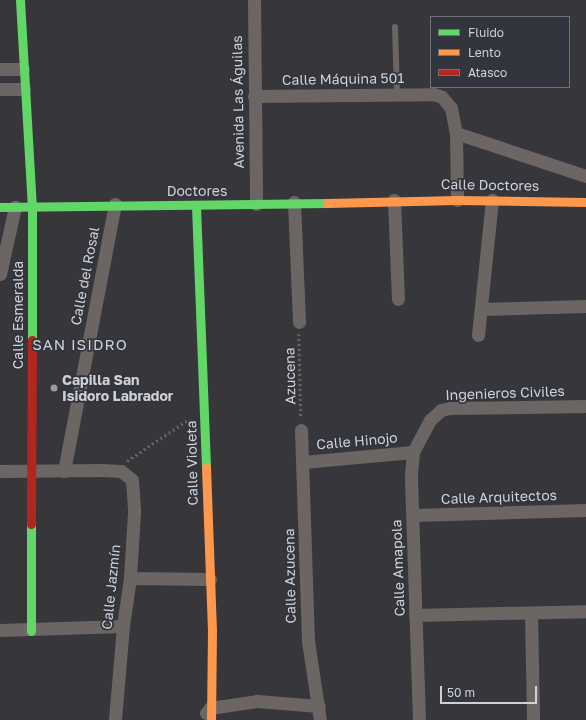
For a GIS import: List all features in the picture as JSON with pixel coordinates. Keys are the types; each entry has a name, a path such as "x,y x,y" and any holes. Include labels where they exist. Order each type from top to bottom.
{"street":[{"name":"Calle Esmeralda","path":"20,0 32,206 31,631"},
{"name":"Avenida Las Águilas","path":"254,0 256,204"},
{"path":"0,69 23,69"},
{"path":"0,89 24,89"},
{"name":"Calle Máquina 501","path":"254,96 433,94 448,102 456,133"},
{"path":"456,133 457,200"},
{"name":"Calle Doctores","path":"456,133 586,176"},
{"path":"394,200 398,299"},
{"name":"Doctores","path":"0,207 115,204 196,206 394,200"},
{"name":"Calle Doctores","path":"394,200 586,202"},
{"path":"478,334 492,200"},
{"path":"294,202 299,322"},
{"name":"Calle del Rosal","path":"64,471 115,204"},
{"name":"Calle Violeta","path":"196,206 205,408 210,579 210,714"},
{"path":"0,274 14,207"},
{"path":"481,309 586,306"},
{"name":"Ingenieros Civiles","path":"430,420 441,410 450,408 586,406"},
{"name":"Calle Amapola","path":"419,720 415,615 413,452 430,420"},
{"name":"Calle Azucena","path":"301,430 308,641 320,720"},
{"name":"Calle Hinojo","path":"303,462 413,452"},
{"path":"0,471 113,471"},
{"name":"Calle Jazmín","path":"113,471 121,471 132,480 134,512 130,578 123,626 115,720"},
{"name":"Calle Arquitectos","path":"413,515 586,510"},
{"path":"130,578 210,579"},
{"path":"415,615 586,611"},
{"path":"531,613 533,720"},
{"path":"0,630 31,631 123,626"},
{"path":"203,720 210,714 257,701 319,706"}],"lane":[{"path":"395,27 397,95"}],"path":[{"name":"Azucena","path":"299,322 301,430"},
{"path":"113,471 205,408"}],"traffic: fast":[{"path":"20,0 32,206 32,340"},
{"path":"0,207 327,203"},
{"path":"196,206 206,467"},
{"path":"31,524 31,631"}],"traffic: slow":[{"path":"327,203 457,200 586,202"},
{"path":"206,467 212,629 211,720"}],"traffic: jam":[{"path":"31,524 32,340"}],"place":[{"name":"Capilla San Isidoro Labrador","path":"54,388"}],"district":[{"name":"SAN ISIDRO","path":"80,345"}]}
